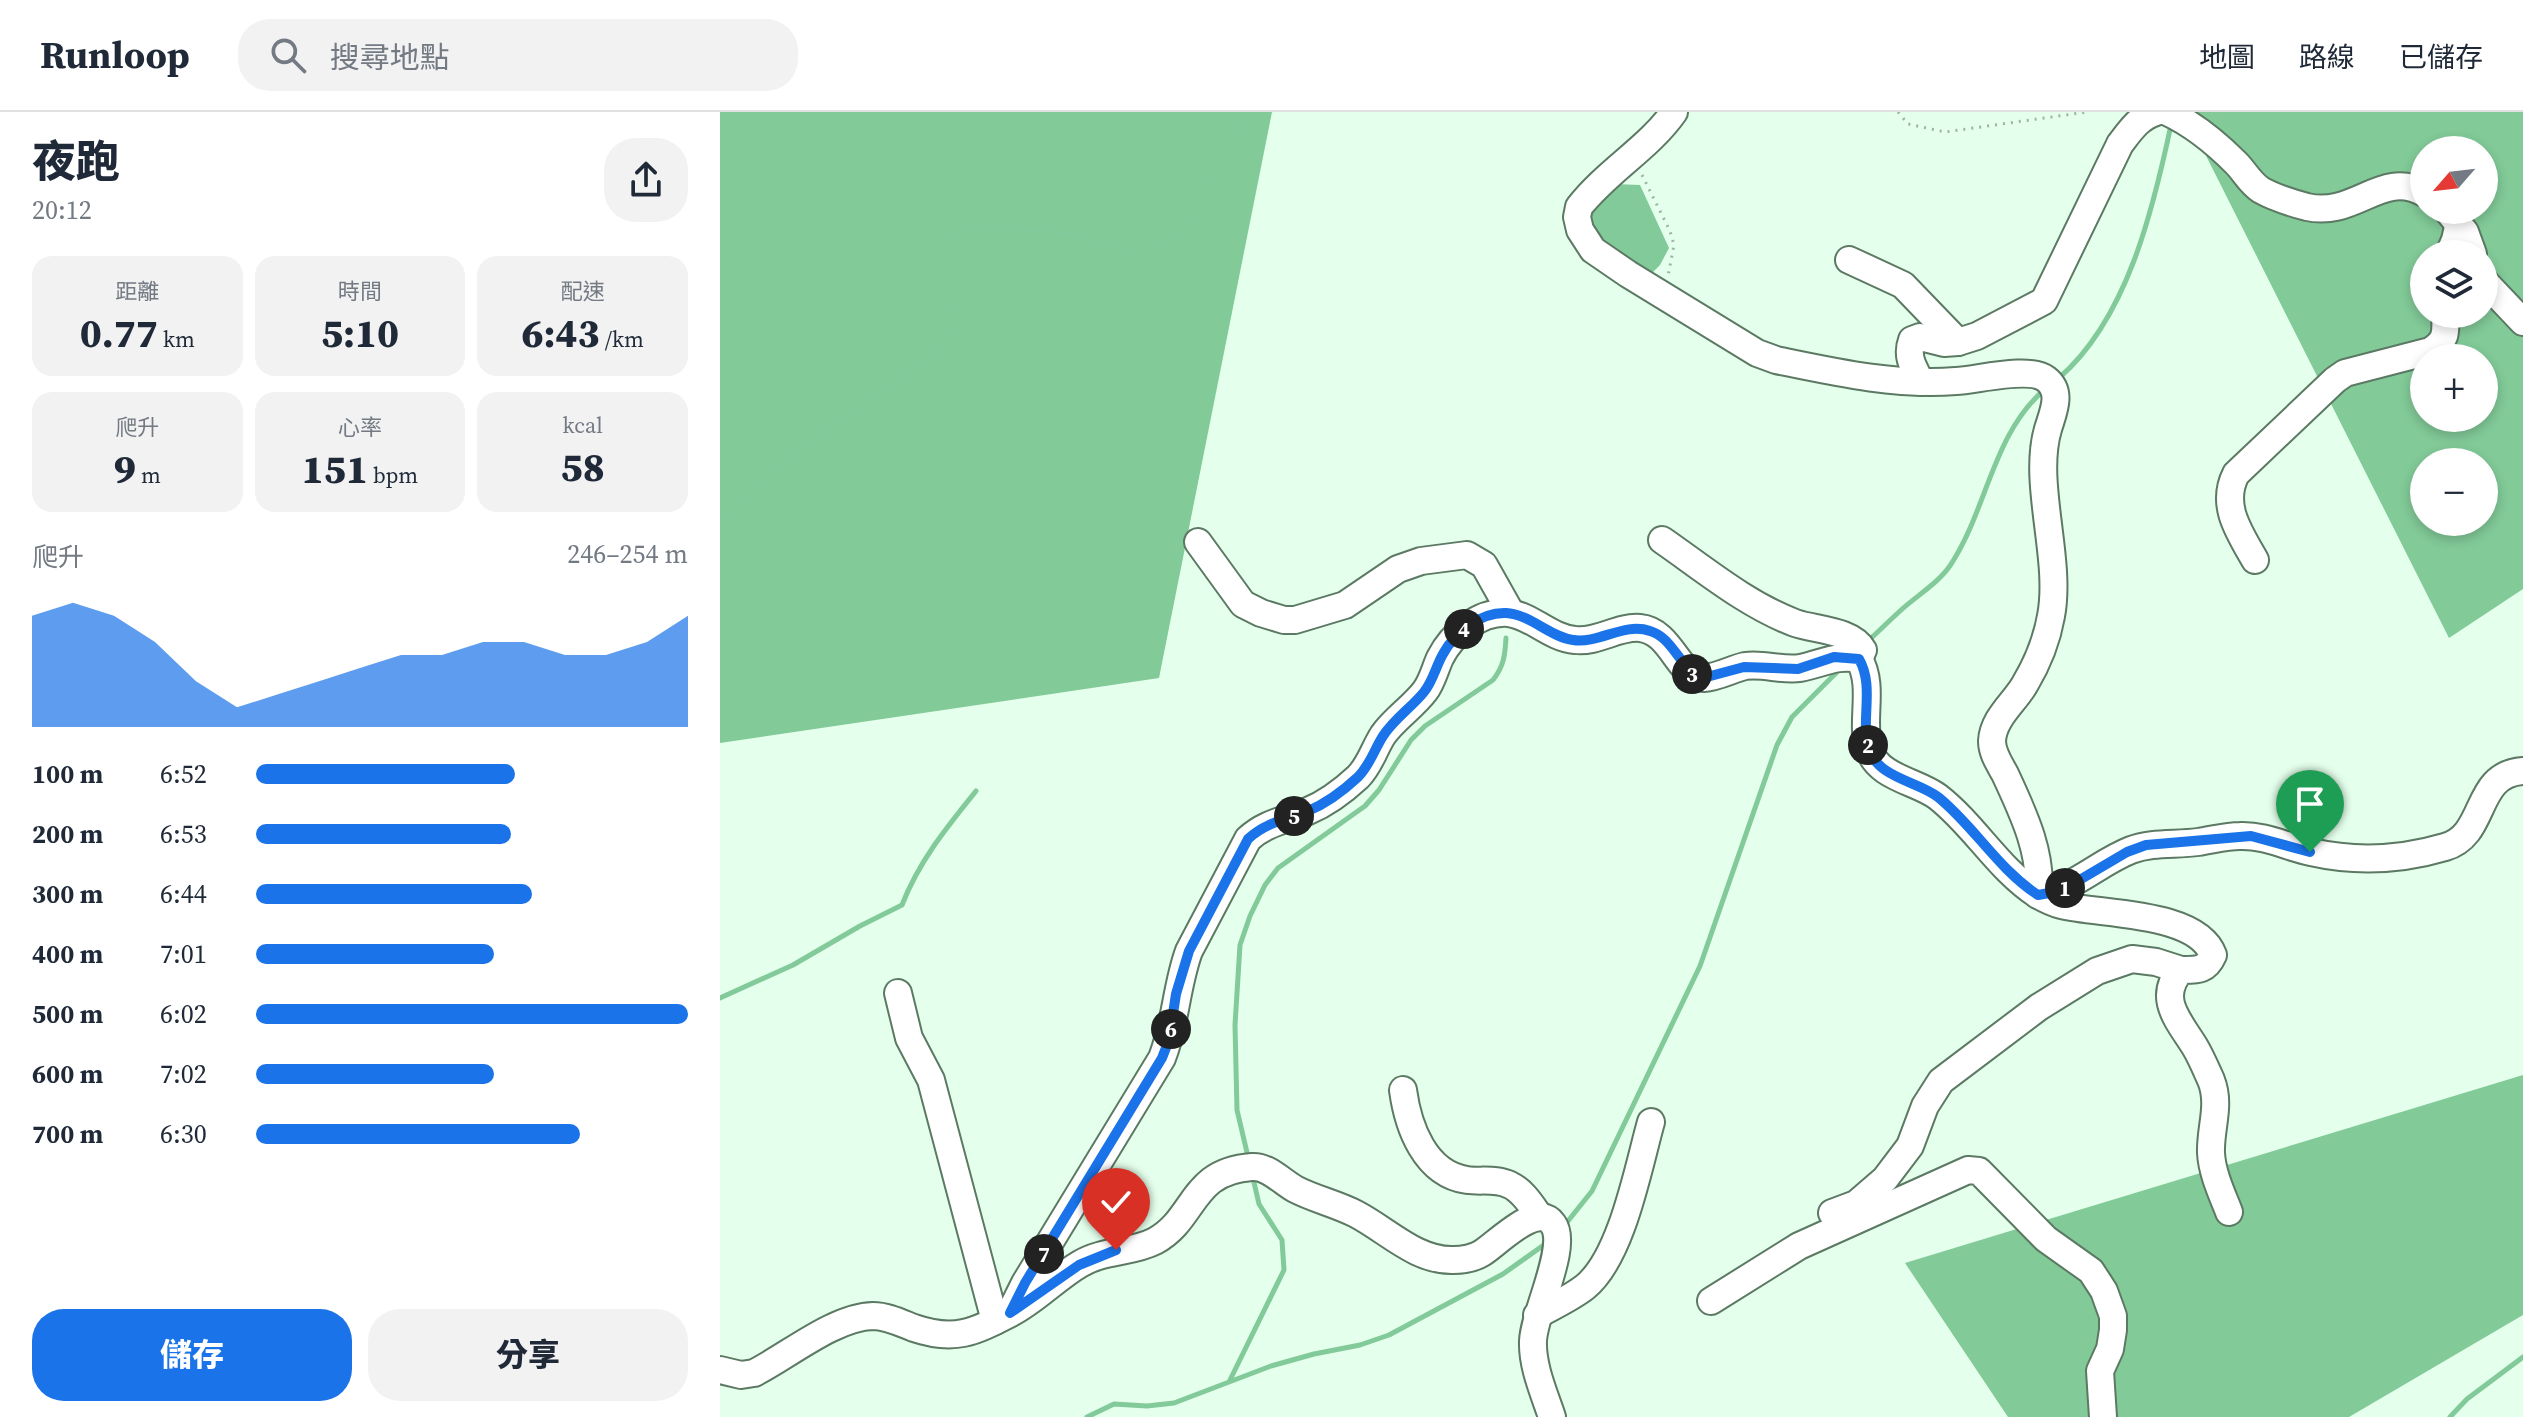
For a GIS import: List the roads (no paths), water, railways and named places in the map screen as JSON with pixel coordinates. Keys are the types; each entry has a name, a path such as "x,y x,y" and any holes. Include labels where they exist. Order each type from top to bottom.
{"lane":[{"path":"1674,112 1663,128 1579,207 1577,217 1580,230 1593,250 1757,353 1776,360 1821,370 1921,382 2036,375 2046,379 2054,390 2056,398 2044,457 2053,576 2051,616 2025,684 1995,725 1992,741 1995,756 2027,826 2037,859 2040,879 2038,895"},
{"path":"1921,382 1908,351 1912,340 1920,337 1944,343 1958,342 1977,336 2044,301 2120,144 2134,126 2148,114 2156,112"},
{"path":"2167,112 2202,134 2238,165 2260,190 2280,199 2310,208 2333,210 2384,188 2410,188"},
{"path":"1849,260 1903,285 1958,342"},
{"path":"2498,296 2523,322"},
{"path":"2255,560 2231,514 2228,498 2236,474 2345,373 2430,351 2440,345 2446,328"},
{"path":"1662,540 1772,613 1802,626 1855,640 1863,650 1859,659 1867,681 1868,738 1873,758 1885,769 1939,798 2007,870 2038,895 2056,904 2141,917 2194,933 2209,944 2213,955 2209,964 2200,970 2181,970 2132,959 2097,971 2039,1007 1941,1081 1925,1106 1910,1146 1885,1179 1856,1204 1818,1219 1799,1246"},
{"path":"1198,542 1243,604 1284,620 1295,620 1345,605 1398,569 1421,561 1467,555 1484,565 1511,613"},
{"path":"1002,1317 1162,1058 1189,951 1248,839 1258,830 1310,810 1359,776 1373,757 1382,736 1425,691 1452,639 1482,618 1511,613 1562,638 1578,641 1639,628 1654,631 1666,641 1686,668 1703,678 1744,667 1798,669 1834,657 1859,659"},
{"path":"2038,895 2071,885 2127,852 2146,845 2251,836 2310,852 2362,859 2395,857 2448,846 2468,834 2485,796 2501,777 2523,771"},
{"path":"2181,970 2173,979 2171,1006 2213,1086 2216,1108 2210,1150 2229,1212"},
{"path":"898,993 909,1038 931,1080 1002,1317"},
{"path":"1403,1090 1414,1134 1432,1161 1446,1174 1467,1180 1495,1180 1513,1186 1540,1217"},
{"path":"1537,1315 1587,1285 1603,1265 1621,1229 1651,1122"},
{"path":"720,1370 741,1375 754,1373 834,1328 872,1316 885,1317 942,1335 975,1331 1002,1317 1079,1265 1099,1255 1157,1240 1206,1183 1232,1171 1253,1167 1262,1168 1302,1192 1354,1213 1414,1249 1440,1260 1467,1259 1482,1253 1525,1221 1540,1217 1550,1220 1559,1241 1537,1315 1533,1342 1535,1363 1552,1417"},
{"path":"1711,1301 1799,1246 1968,1170 1979,1171 2046,1239 2091,1271 2104,1291 2113,1316 2113,1330 2110,1349 2100,1371 2103,1417"}],"waterway":[{"path":"720,524 766,477 792,456 927,360 943,344 950,325 950,311 942,253 946,242 956,233 979,228 1032,230 1078,235 1124,249 1155,245 1191,222 1248,112"},
{"path":"2059,378 2083,354 2120,294 2146,227 2171,125"},
{"path":"1868,641 1948,569 1975,517 2002,448 2028,407 2045,389"},
{"path":"1249,1161 1237,1110 1235,1025 1240,945 1265,885 1278,868 1365,806 1411,740 1425,726 1493,680 1500,670 1506,638"},
{"path":"1564,1226 1592,1191 1700,966 1777,745 1792,717 1841,668"},
{"path":"720,998 793,965 902,905 925,859 976,791"},
{"path":"1230,1380 1284,1270 1282,1240 1259,1204 1252,1174"},
{"path":"1087,1417 1114,1404 1147,1406 1174,1403 1271,1366 1389,1335 1503,1274 1548,1242"},
{"path":"2450,1417 2467,1399 2523,1357"}]}
